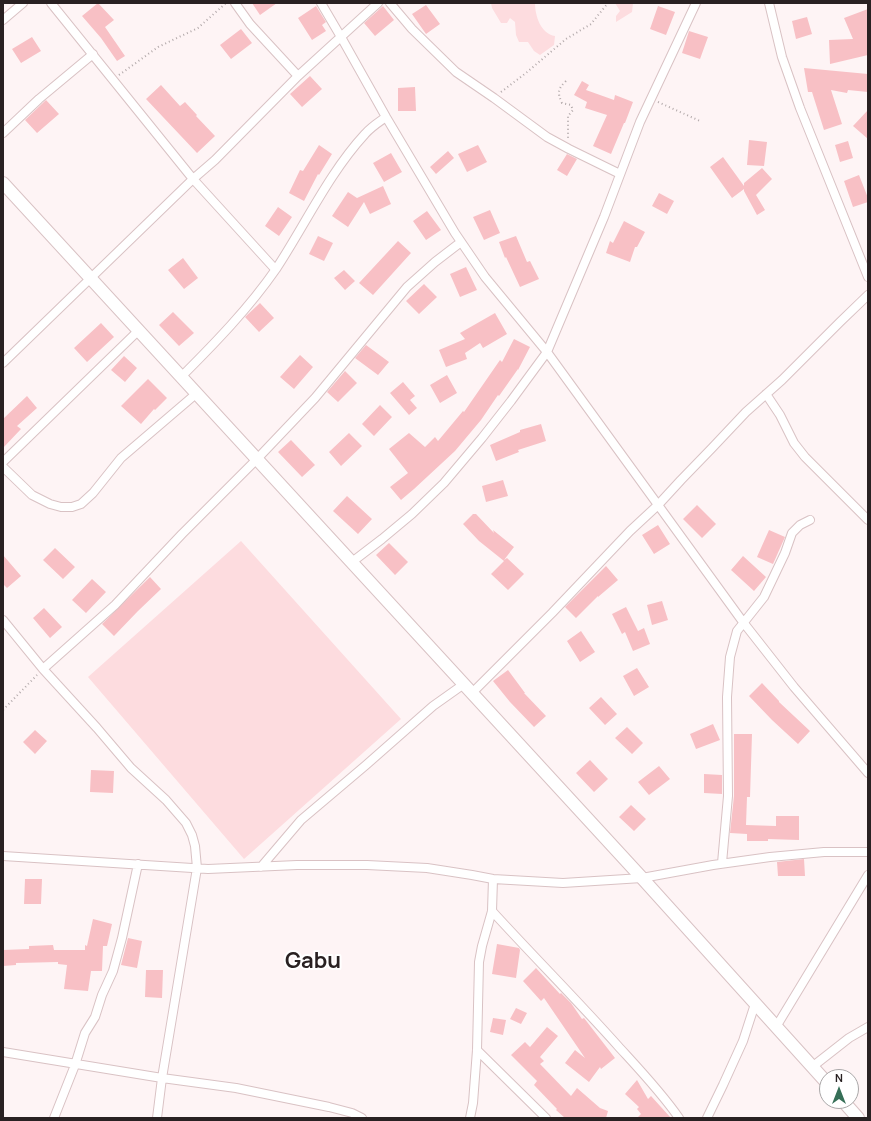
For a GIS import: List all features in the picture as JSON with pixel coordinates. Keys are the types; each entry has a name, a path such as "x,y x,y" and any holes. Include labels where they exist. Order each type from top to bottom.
{"main road":[{"path":"3,183 642,878 819,1074"},
{"path":"850,1109 858,1118"}],"street":[{"path":"3,20 23,3"},
{"path":"51,3 194,179 275,269"},
{"path":"235,3 250,24 298,76"},
{"path":"321,3 386,117 461,242 485,277 546,352 743,622 794,687 868,772"},
{"path":"3,363 91,277 215,160 298,76 378,3"},
{"path":"390,3 412,29 456,72 547,137 620,174"},
{"path":"352,562 412,514 444,483 497,420 546,352 604,217 640,122 696,3"},
{"path":"770,3 782,57 800,108 868,277"},
{"path":"3,134 39,99 93,54"},
{"path":"182,376 249,303 275,269 338,168 365,133 386,117"},
{"path":"43,669 115,605 182,534 258,459 314,398 408,287 435,262 461,242"},
{"path":"261,867 301,820 434,706 468,689 552,613 630,531 658,506 746,412 868,295"},
{"path":"3,462 139,330"},
{"path":"3,467 32,495 50,504 61,507 72,507 81,504 93,493 121,458 197,393"},
{"path":"766,394 780,415 797,448 868,520"},
{"path":"722,863 728,796 727,697 730,657 737,631 764,597 785,553 792,533 800,525 810,520"},
{"path":"3,620 43,669 131,768 166,800 186,823 192,835 195,846 197,868 162,1078 157,1118"},
{"path":"3,856 208,869 367,865 427,868 493,879 563,883 642,878 722,863 770,857 824,852 868,852"},
{"path":"54,1118 75,1065 85,1033 95,1017 102,995 113,971 122,938 138,864"},
{"path":"776,1027 868,875"},
{"path":"470,1118 473,1103 477,1050 479,962 492,911 493,879"},
{"path":"492,911 664,1097 679,1118"},
{"path":"707,1118 743,1041 755,1004"},
{"path":"812,1067 849,1038 868,1027"},
{"path":"477,1050 546,1118"},
{"path":"3,1052 75,1065 236,1088 329,1107 352,1113 362,1118"}],"path":[{"path":"113,79 158,48 198,28 226,3"},
{"path":"494,98 566,39 591,24 608,3"},
{"path":"566,81 560,88 559,95 562,103 571,106 573,110 568,116 569,149"},
{"path":"652,99 700,121"},
{"path":"3,710 43,669"}],"shaded area":[{"path":"491,3 535,3 536,13 540,24 546,32 555,36 554,45 540,55 534,51 528,42 519,42 516,35 515,22 510,18 507,23 501,23 492,8"},
{"path":"615,3 633,3 632,12 616,22 616,16 620,11"},
{"path":"241,541 401,719 244,859 88,677"}],"building":[{"path":"98,3 114,20 105,27 125,56 117,61 101,38 82,16"},
{"path":"252,3 277,3 260,15"},
{"path":"426,5 440,24 426,34 412,14"},
{"path":"316,6 326,22 322,25 326,31 312,40 298,18"},
{"path":"383,6 394,20 375,36 364,23"},
{"path":"658,6 675,12 666,35 650,29"},
{"path":"868,9 868,55 830,64 829,40 853,39 844,18"},
{"path":"807,17 812,34 796,39 792,21"},
{"path":"241,29 252,43 231,59 220,45"},
{"path":"689,31 708,37 700,59 682,53"},
{"path":"32,37 41,51 21,63 12,49"},
{"path":"804,68 868,74 868,92 848,90 847,93 831,90 842,124 824,130 812,92 808,92"},
{"path":"310,76 322,89 302,107 290,94"},
{"path":"582,81 589,85 586,90 614,100 615,95 633,102 611,154 593,146 607,115 585,108 587,102 574,95"},
{"path":"161,85 180,106 185,102 215,136 197,153 146,99"},
{"path":"415,87 416,111 398,111 398,88"},
{"path":"46,100 59,114 37,133 25,120"},
{"path":"868,110 868,139 853,126"},
{"path":"749,140 767,142 764,166 747,165"},
{"path":"848,141 853,158 840,162 835,145"},
{"path":"319,145 332,154 319,175 318,174 304,201 289,193 300,170 303,171"},
{"path":"478,145 487,162 467,172 458,154"},
{"path":"448,151 454,158 436,174 430,167"},
{"path":"391,153 402,172 384,182 373,163"},
{"path":"567,154 577,159 567,176 557,170"},
{"path":"723,157 744,186 744,183 762,168 772,179 756,195 765,210 757,215 744,189 732,198 710,167"},
{"path":"859,175 868,198 868,202 853,207 844,181"},
{"path":"383,186 391,204 370,214 364,202 348,227 332,216 348,192 357,198"},
{"path":"659,193 674,201 667,214 652,206"},
{"path":"278,207 292,217 279,236 265,226"},
{"path":"490,210 500,233 484,240 473,217"},
{"path":"427,211 441,230 426,240 413,221"},
{"path":"624,221 645,232 637,247 635,247 630,262 606,253 610,241 613,243"},
{"path":"318,236 333,243 324,261 309,254"},
{"path":"516,236 527,262 530,261 539,279 520,287 506,257 505,258 499,242"},
{"path":"398,241 411,253 373,295 359,283"},
{"path":"183,258 198,278 184,289 168,270"},
{"path":"466,267 477,290 460,297 450,274"},
{"path":"344,270 355,281 345,290 334,278"},
{"path":"424,284 437,297 419,314 406,301"},
{"path":"260,303 274,318 259,332 245,317"},
{"path":"173,312 194,333 179,346 159,325"},
{"path":"495,313 507,334 483,348 480,343 465,353 467,359 446,367 439,350 465,339 460,333"},
{"path":"101,323 114,337 87,362 74,348"},
{"path":"514,339 530,347 518,370 499,396 498,395 481,420 455,451 401,500 390,487 408,473 389,449 409,433 425,447 435,437 438,441 463,411 464,412 500,360 502,362"},
{"path":"366,345 389,362 378,375 355,358"},
{"path":"300,355 313,367 294,389 280,377"},
{"path":"124,356 137,368 125,382 111,370"},
{"path":"345,371 357,383 338,402 327,392"},
{"path":"447,375 457,393 440,403 430,385"},
{"path":"148,379 167,398 155,410 154,409 141,424 121,406"},
{"path":"403,382 415,396 410,400 417,408 409,415 390,393"},
{"path":"27,396 37,408 17,426 21,429 3,448 3,419"},
{"path":"380,405 392,417 374,436 362,424"},
{"path":"541,424 546,441 518,450 519,452 496,461 490,445 520,432 520,430"},
{"path":"349,433 362,446 341,466 329,452"},
{"path":"291,440 315,465 302,477 278,452"},
{"path":"503,480 508,496 486,502 482,486"},
{"path":"347,496 372,519 358,534 333,511"},
{"path":"697,505 716,524 702,538 683,519"},
{"path":"473,514 476,514 494,533 493,530 514,547 504,560 507,558 524,574 508,590 491,574 504,561 479,541 463,524"},
{"path":"658,525 670,544 654,554 642,535"},
{"path":"769,530 785,537 773,564 757,557"},
{"path":"389,543 408,562 395,575 376,555"},
{"path":"55,548 75,567 63,579 43,560"},
{"path":"3,555 21,576 7,588 3,584"},
{"path":"743,556 766,577 754,591 731,570"},
{"path":"606,566 618,580 598,596 576,618 565,607"},
{"path":"150,577 161,589 114,636 102,624"},
{"path":"92,579 106,592 86,613 72,600"},
{"path":"662,601 668,620 652,625 647,605"},
{"path":"626,607 638,631 644,628 650,644 633,651 625,632 622,634 612,614"},
{"path":"44,608 62,627 50,638 33,618"},
{"path":"581,631 595,652 580,662 567,641"},
{"path":"637,668 649,687 634,696 623,676"},
{"path":"508,670 524,693 546,716 534,727 510,702 493,681"},
{"path":"762,683 779,702 810,731 798,744 749,696"},
{"path":"601,697 617,714 605,725 589,708"},
{"path":"713,724 720,740 696,749 690,734"},
{"path":"627,727 643,743 632,754 615,738"},
{"path":"35,730 47,741 35,754 23,742"},
{"path":"734,734 752,734 750,797 747,797 746,825 776,826 776,816 799,816 799,840 768,839 768,841 747,841 747,834 730,833 734,796"},
{"path":"590,760 608,779 594,792 576,773"},
{"path":"659,766 670,779 649,795 638,782"},
{"path":"91,770 114,771 113,793 90,792"},
{"path":"704,774 722,775 722,794 704,793"},
{"path":"631,805 646,819 634,831 619,817"},
{"path":"804,859 805,876 778,876 777,862"},
{"path":"25,879 42,879 41,904 24,904"},
{"path":"93,919 112,924 107,946 103,946 102,971 91,971 88,991 64,989 67,965 58,964 58,962 16,963 16,965 3,966 3,950 29,949 29,946 53,945 54,950 85,950 85,945 87,946"},
{"path":"128,938 142,941 137,968 121,965"},
{"path":"497,944 519,948 516,978 492,974"},
{"path":"536,968 560,994 561,993 571,1003 582,1019 584,1018 615,1058 601,1069 600,1067 589,1082 565,1063 575,1050 585,1058 544,998 541,1001 523,981"},
{"path":"146,970 163,970 162,998 145,997"},
{"path":"516,1008 527,1013 521,1024 510,1019"},
{"path":"493,1018 506,1020 503,1035 490,1032"},
{"path":"547,1027 558,1036 540,1057 544,1061 540,1064 571,1096 577,1088 600,1108 608,1111 606,1118 565,1118 534,1085 537,1081 511,1055 525,1042 530,1047"},
{"path":"637,1080 648,1099 651,1096 671,1118 637,1118 641,1114 637,1109 639,1107 625,1094"}],"district":[{"name":"Gabu","path":"313,962"}]}
